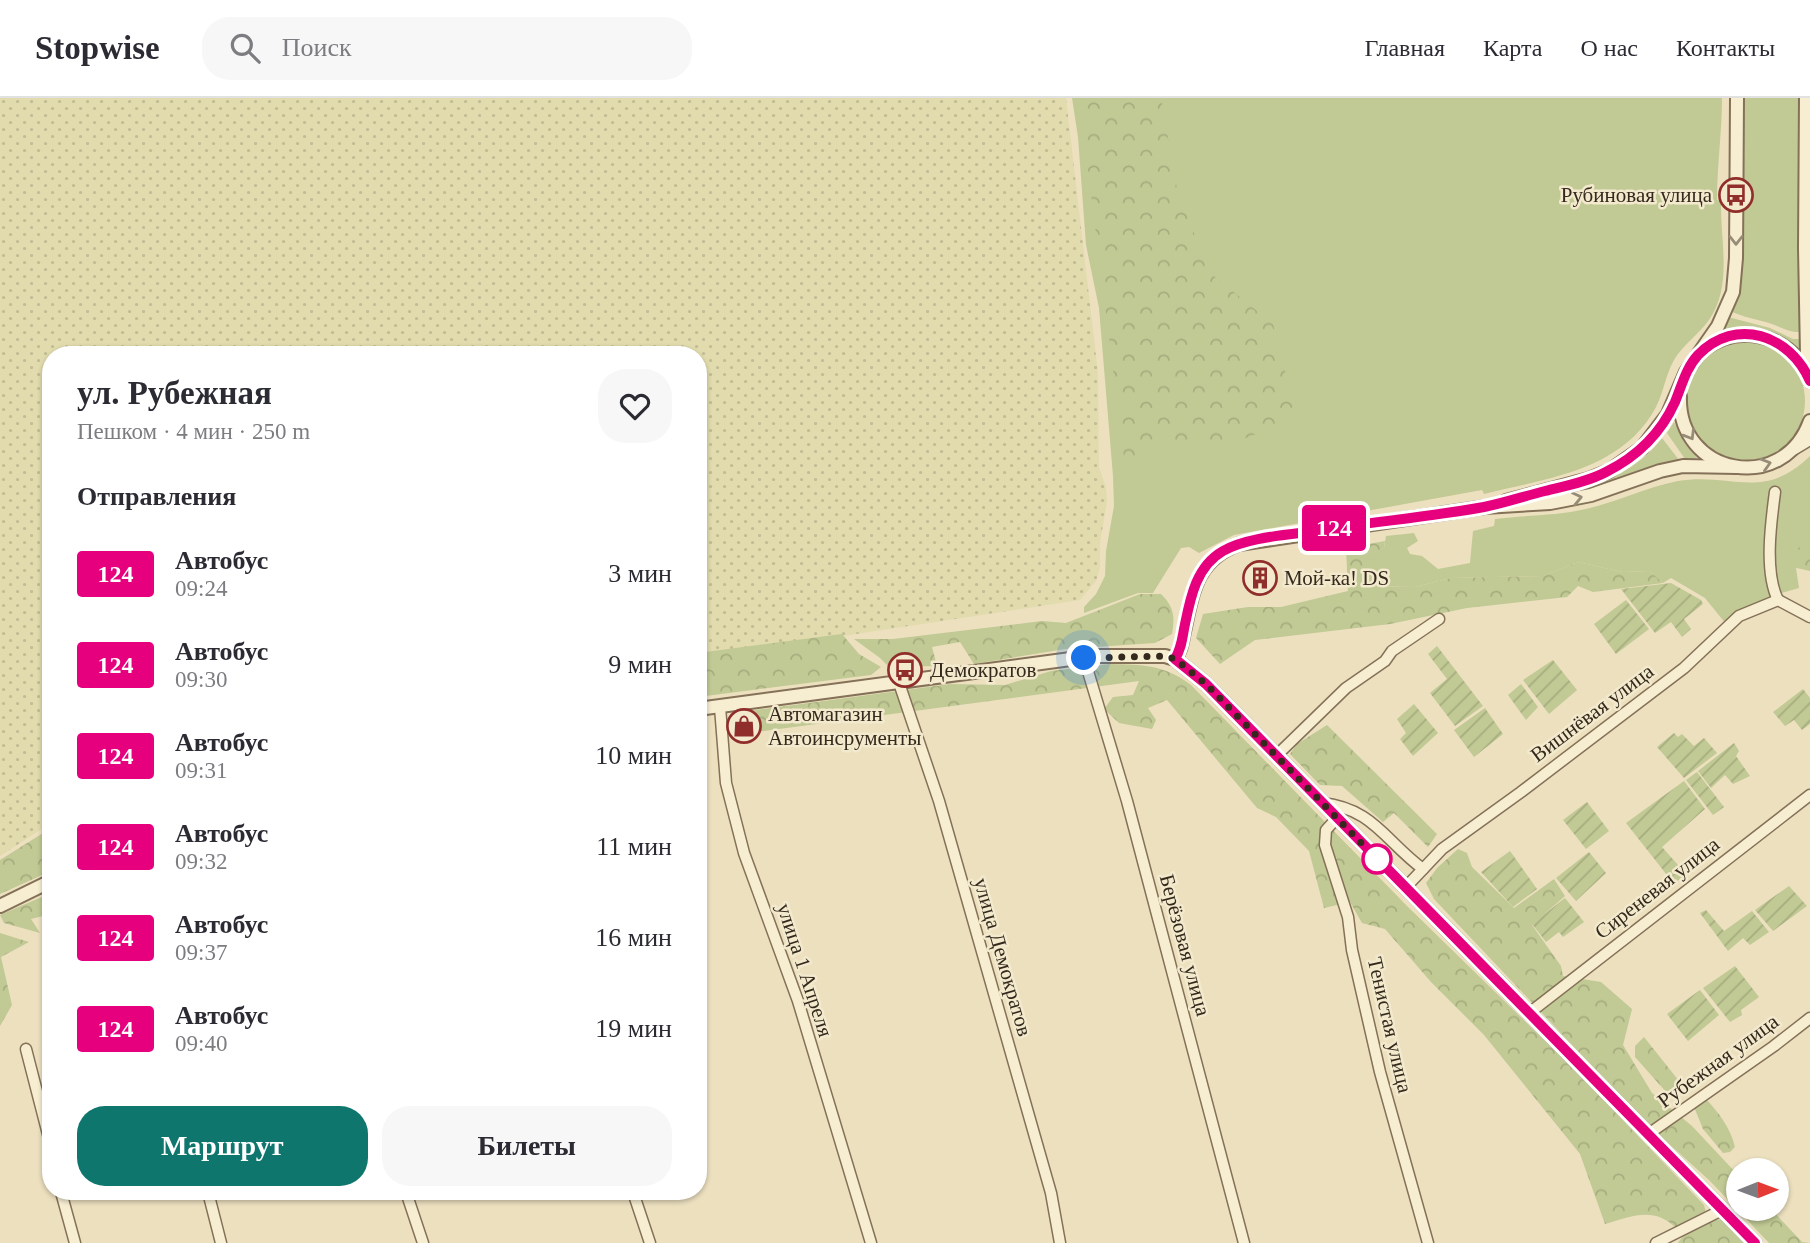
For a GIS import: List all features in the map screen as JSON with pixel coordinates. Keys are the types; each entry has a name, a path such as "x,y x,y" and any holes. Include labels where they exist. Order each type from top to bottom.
{"street":[{"path":"1485,507 1589,479 1629,458 1646,444 1665,420 1684,378 1721,319 1734,286 1737,98"},
{"path":"1806,98 1805,248 1810,381"},
{"path":"1694,360 1705,348 1719,340 1742,334 1758,335 1787,348 1798,359 1810,381"},
{"path":"1684,378 1680,403 1682,420 1689,435 1700,449 1713,459 1737,467"},
{"path":"1791,451 1810,421"},
{"path":"1175,659 1181,647 1190,602 1201,573 1212,559 1229,548 1298,533 1485,507 1527,506 1567,500 1683,466 1754,467 1770,464 1810,440"},
{"path":"1775,492 1770,548 1772,588 1778,600 1810,617"},
{"name":"Вишнёвая улица","path":"1406,887 1442,849 1684,668 1739,616 1778,600"},
{"path":"1276,756 1346,688 1385,661 1392,651 1440,619"},
{"path":"707,708 1084,658 1151,655 1175,659 1206,684 1755,1243"},
{"name":"Берёзовая улица","path":"1084,658 1121,779 1244,1243"},
{"name":"улица Демократов","path":"899,684 943,814 1051,1193 1060,1243"},
{"name":"улица 1 Апреля","path":"720,707 726,783 744,853 798,1001 871,1243"},
{"name":"Сиреневая улица","path":"1528,1014 1810,795"},
{"path":"1321,803 1341,805 1355,811 1370,821 1423,869"},
{"name":"Тенистая улица","path":"1336,819 1326,830 1325,845 1348,917 1352,950 1380,1072 1428,1243"},
{"path":"0,906 42,885"},
{"name":"Рубежная улица","path":"1647,1135 1810,1018"},
{"path":"26,1049 42,1111"},
{"path":"63,1200 75,1243"},
{"path":"210,1200 221,1243"},
{"path":"408,1200 423,1243"},
{"path":"636,1200 650,1243"},
{"path":"1656,1243 1722,1210"}],"shaded area":[{"path":"0,98 1066,98 1098,373 1099,467 1107,501 1100,543 1100,568 1096,581 1080,600 707,657 707,346 42,346 42,829 0,856"}],"green space":[{"path":"1072,98 1722,98 1717,200 1721,201 1724,262 1721,292 1709,320 1674,360 1652,414 1637,433 1619,449 1599,461 1554,477 1484,494 1482,490 1234,535 1199,553 1189,547 1181,548 1153,593 1138,593 1084,613 1084,607 1096,594 1105,576 1106,551 1114,506 1099,308 1086,245 1078,137"},
{"path":"1079,98 1161,98 1177,189 1209,272 1273,324 1297,417 1217,450 1164,441 1145,458 1124,457"},
{"path":"1741,98 1799,98 1802,332 1789,331 1730,311"},
{"path":"1728,317 1770,328 1793,339 1803,339 1803,356 1787,340 1766,329 1744,326 1721,331"},
{"path":"1746,342 1769,346 1788,359 1801,378 1805,401 1801,424 1788,443 1769,456 1746,460 1723,456 1704,443 1691,424 1687,401 1691,378 1704,359 1723,346"},
{"path":"1674,422 1685,444 1697,458 1685,459 1667,433"},
{"path":"1662,438 1679,460 1582,490 1581,488 1615,475 1636,463"},
{"path":"1810,456 1810,541 1796,568 1799,588 1740,610 1726,624 1705,598 1671,578 1663,583 1650,571 1622,572 1578,562 1543,576 1451,578 1415,587 1369,586 1364,556 1384,548 1386,536 1414,533 1418,541 1407,548 1410,554 1422,556 1438,569 1470,563 1473,531 1494,526 1495,519 1586,509 1678,481 1697,479 1762,482 1793,470"},
{"path":"1810,540 1810,571 1792,567 1801,541"},
{"path":"1385,541 1384,548 1365,556 1369,586 1415,587 1451,578 1543,576 1578,562 1622,572 1650,571 1663,583 1593,592 1578,586 1567,597 1467,608 1390,624 1255,640 1220,664 1196,638 1203,614 1248,607 1281,607 1348,591 1346,548"},
{"path":"1671,583 1701,600 1703,604 1684,619 1691,629 1682,637 1671,622 1655,633 1621,589"},
{"path":"1140,594 1161,594 1169,603 1172,612 1172,634 1155,643 1065,649 974,664 960,642 932,647 937,666 889,667 854,639 893,639 1042,621 1066,623"},
{"path":"1626,600 1649,629 1616,654 1594,624"},
{"path":"842,634 859,654 881,667 871,675 707,696 707,652"},
{"path":"1437,646 1483,706 1455,726 1430,693 1447,679 1428,654"},
{"path":"1553,660 1577,690 1549,714 1523,680"},
{"path":"1110,664 1162,669 1191,685 1407,906 1571,1066 1704,1205 1706,1213 1676,1228 1668,1221 1651,1215 1634,1216 1605,1224 1580,1154 1484,1035 1431,982 1385,929 1362,923 1350,902 1324,908 1309,851 1276,817 1257,808 1167,700 1148,708 1156,720 1152,729 1119,723 1104,709 1113,697 1133,695 1139,681 749,733 748,711 950,684 1005,685 1051,671"},
{"path":"1521,684 1538,707 1526,720 1508,695"},
{"path":"1803,689 1810,698 1810,724 1802,730 1794,720 1785,726 1773,712"},
{"path":"1414,704 1438,733 1413,756 1400,739 1406,733 1397,719"},
{"path":"1485,708 1503,734 1474,757 1454,730"},
{"path":"1327,725 1437,834 1428,847 1394,813 1383,822 1342,786 1320,785 1290,754 1297,744"},
{"path":"1674,733 1678,737 1682,734 1694,746 1704,738 1717,753 1684,778 1657,747"},
{"path":"1734,743 1739,751 1736,756 1750,776 1733,784 1725,775 1711,788 1698,771"},
{"path":"1697,772 1724,807 1713,815 1686,780"},
{"path":"1684,781 1705,809 1662,847 1686,874 1674,884 1626,823"},
{"path":"1587,802 1609,831 1586,849 1563,820"},
{"path":"42,834 42,875 0,894 0,860"},
{"path":"1458,849 1467,853 1472,867 1514,908 1554,879 1565,896 1532,925 1561,966 1563,976 1601,982 1632,1009 1623,1045 1652,1093 1692,1126 1726,1162 1726,1198 1646,1123 1434,899 1426,883 1437,868"},
{"path":"1510,851 1537,889 1513,907 1481,872"},
{"path":"1589,852 1606,873 1576,901 1556,878"},
{"path":"1789,886 1807,906 1773,931 1755,910"},
{"path":"42,897 42,916 31,919 40,933 4,923 0,915"},
{"path":"1565,898 1584,922 1563,937 1559,932 1546,942 1532,924"},
{"path":"1706,910 1724,931 1752,911 1769,932 1750,945 1743,938 1728,951 1700,913"},
{"path":"0,933 29,942 1,957 12,1005 0,1026"},
{"path":"1735,966 1759,997 1741,1010 1742,1015 1730,1022 1703,988"},
{"path":"1700,990 1719,1015 1688,1041 1667,1014"},
{"path":"1644,1037 1679,1081 1677,1089 1667,1093 1635,1057 1635,1046"},
{"path":"1705,1098 1730,1133 1735,1147 1730,1152 1723,1153 1703,1129 1694,1107"},
{"path":"1724,1219 1747,1243 1678,1243 1686,1233 1711,1221"},
{"path":"1749,1222 1783,1222 1802,1242 1810,1243 1769,1243"}],"bus line":[{"name":"124","path":"1755,1243 1206,684 1175,659 1181,647 1190,602 1201,573 1212,559 1229,548 1298,533 1485,507 1602,475 1637,453 1650,440 1668,415 1686,372 1694,360 1712,344 1726,337 1758,335 1773,340 1787,348 1798,359 1810,381"}],"place":[{"name":"Рубиновая улица","path":"1736,195"},
{"name":"Мой-ка! DS","path":"1260,578"},
{"name":"Демократов","path":"905,670"},
{"name":"Автомагазин Автоинсрументы","path":"744,726"}],"route":[{"path":"1084,658 1151,655 1175,659 1206,684 1377,859"}]}
